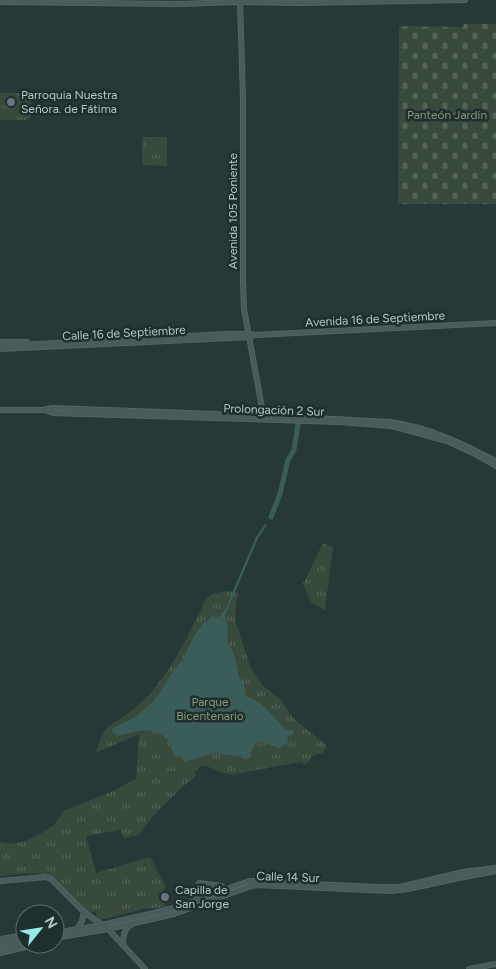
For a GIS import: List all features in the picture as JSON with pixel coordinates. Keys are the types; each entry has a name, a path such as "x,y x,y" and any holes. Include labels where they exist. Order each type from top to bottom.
{"street":[{"path":"0,2 177,4 240,1 300,3 465,0"},
{"name":"Avenida 105 Poniente","path":"240,1 243,95 244,309 251,335 264,418"},
{"name":"Avenida 16 de Septiembre","path":"251,335 496,323"},
{"name":"Calle 16 de Septiembre","path":"0,349 34,345 251,335"},
{"path":"0,342 22,341 34,345"},
{"path":"0,349 23,350 34,345"},
{"name":"Prolongación 2 Sur","path":"0,410 44,410 53,413 361,420 399,424 447,438 496,461"},
{"name":"Prolongación 2 Sur","path":"264,418 398,427 456,445 496,466"},
{"name":"Calle 14 Sur","path":"65,936 174,914 249,881 400,887 463,872 496,870"},
{"path":"0,880 50,878 84,912 108,929 145,969"},
{"path":"189,903 200,885 222,886 226,892"},
{"name":"Calle 14 Sur","path":"65,931 161,911 226,892"},
{"path":"78,928 84,912"},
{"path":"123,945 125,931 134,923"},
{"path":"0,939 15,938"},
{"path":"0,943 15,939"},
{"path":"0,948 15,945"},
{"path":"0,953 15,949"},
{"path":"469,969 496,964"}],"green space":[{"name":"Panteón Jardín","path":"464,24 496,24 496,204 398,204 399,26 463,27"},
{"path":"0,93 31,93 31,117 27,120 0,120"},
{"path":"142,137 167,137 167,166 142,165"},
{"path":"323,543 333,547 325,610 311,602 303,584"},
{"name":"Parque Bicentenario","path":"226,591 239,593 235,619 250,666 262,685 281,700 293,718 326,745 323,753 314,755 306,765 300,762 230,775 202,765 195,771 196,776 165,804 139,835 124,838 120,830 86,836 96,873 150,857 166,887 163,890 166,891 159,894 165,906 171,906 147,908 99,920 95,911 90,913 84,909 49,875 31,873 0,876 0,842 12,844 26,841 53,826 64,811 115,790 136,779 139,734 95,753 103,733 109,726 136,707 152,692 169,669 187,638 206,599 212,594"}],"water":[{"path":"265,524 267,525 258,538 225,616 228,628 228,641 235,657 239,677 244,685 246,696 266,708 284,728 294,730 293,734 288,736 287,743 279,748 257,741 248,758 215,753 184,762 181,757 174,756 170,745 159,733 144,731 117,736 112,729 135,717 154,701 183,659 202,624 209,620 211,616 218,617 224,612 256,537"}],"waterway":[{"path":"271,517 280,494 288,460 294,450 298,424"},
{"path":"270,517 280,496 288,459 294,451 298,425"}],"place":[{"name":"Parroquia Nuestra Señora. de Fátima","path":"11,102"},
{"name":"Capilla de San Jorge","path":"165,897"}]}
